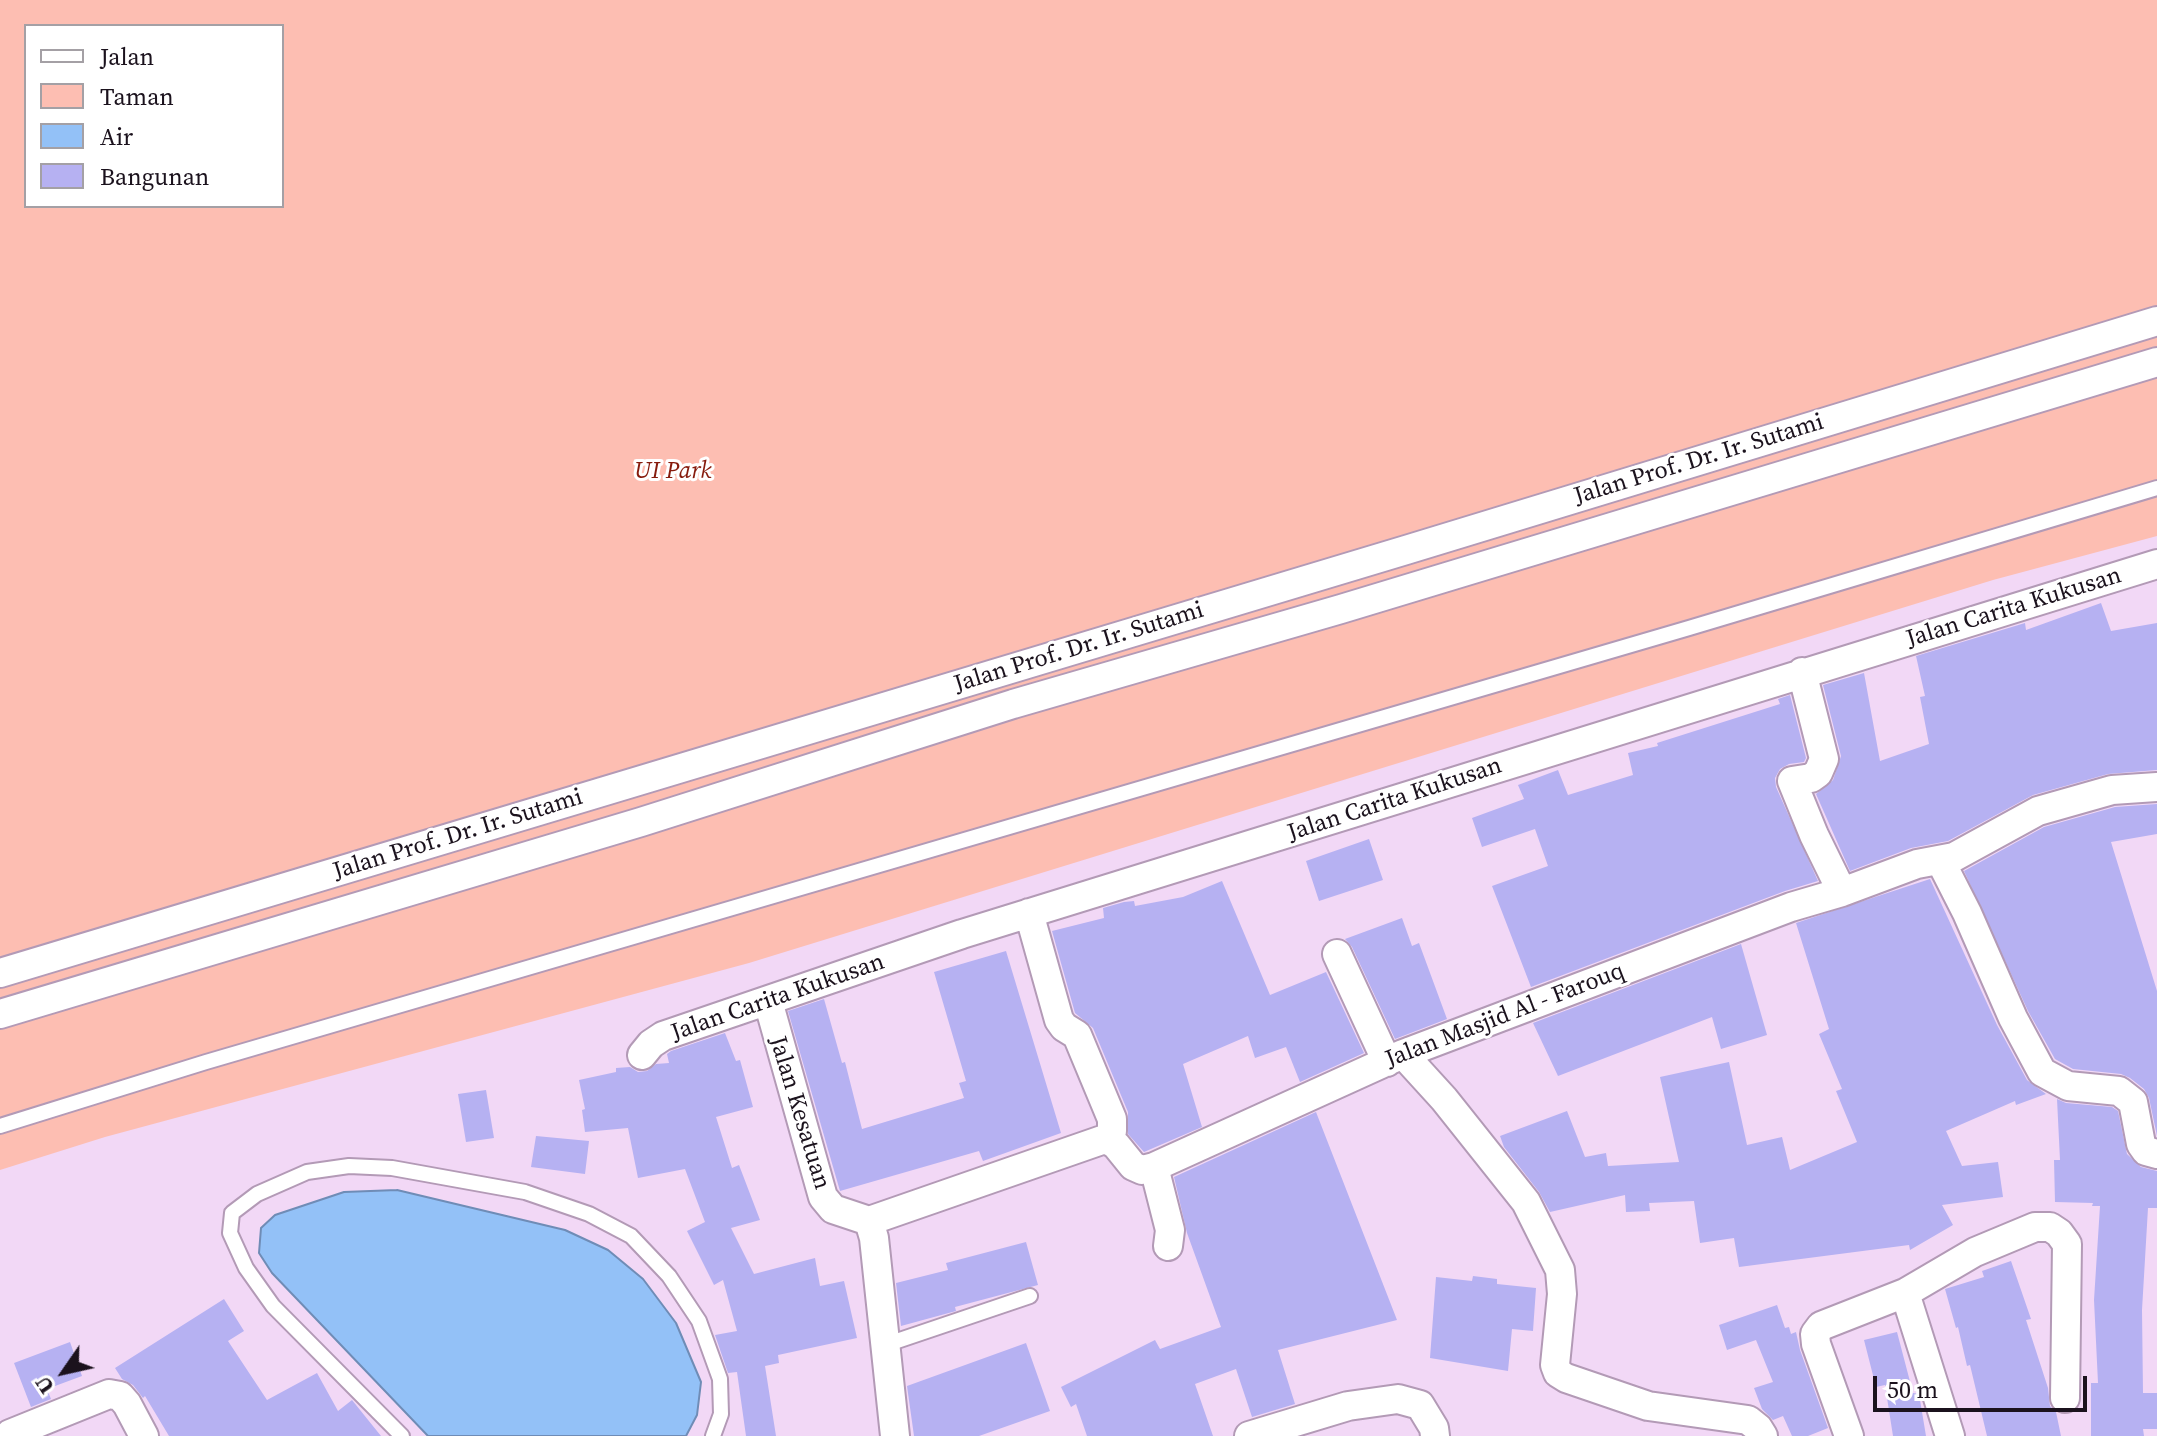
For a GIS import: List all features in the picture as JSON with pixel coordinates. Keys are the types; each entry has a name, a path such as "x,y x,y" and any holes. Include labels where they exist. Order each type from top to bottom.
{"street":[{"name":"Jalan Prof. Dr. Ir. Sutami","path":"0,973 2157,321"},
{"name":"Jalan Prof. Dr. Ir. Sutami","path":"0,1014 641,822 1013,704 1341,609 2157,362"},
{"name":"Jalan Carita Kukusan","path":"642,1055 663,1036 1029,913 2157,564"},
{"path":"1802,672 1824,759 1823,766 1811,778 1792,781 1842,892"},
{"name":"Jalan Masjid Al - Farouq","path":"1154,1167 1395,1058 1778,911 1842,892 1917,864 1941,862 2011,828 2038,811 2112,790 2157,787"},
{"path":"1941,862 2013,1018 2042,1072 2068,1086 2119,1091 2133,1102 2141,1144 2146,1151 2157,1154"},
{"path":"895,1436 874,1238 869,1221 1108,1140 1112,1131 1112,1119 1077,1035 1059,1020 1029,913"},
{"path":"1337,954 1395,1058 1444,1099 1526,1202 1560,1270 1562,1294 1555,1365 1558,1373 1648,1406 1748,1420 1763,1436"},
{"name":"Jalan Kesatuan","path":"768,1001 823,1197 833,1209 869,1221"},
{"path":"1108,1140 1133,1166 1142,1170 1154,1167 1170,1230 1168,1246"},
{"path":"1849,1436 1816,1344 1815,1334 1821,1326 1905,1293 1975,1252 2035,1227 2050,1227 2067,1244 2065,1398"},
{"path":"1905,1293 1950,1436"},
{"path":"7,1430 109,1394 120,1396 127,1404 144,1436"},
{"path":"1249,1436 1348,1406 1398,1399 1420,1405 1434,1428 1435,1436"}],"lane":[{"path":"0,1126 206,1062 2157,488"},
{"path":"402,1436 273,1306 246,1268 230,1233 232,1213 257,1194 307,1172 349,1166 392,1168 525,1192 589,1214 631,1236 669,1276 699,1321 720,1379 721,1414 713,1436"},
{"path":"885,1345 1030,1296"}],"green space":[{"name":"UI Park","path":"0,0 2157,0 2157,536 1993,580 749,963 105,1137 0,1170"}],"water":[{"path":"397,1190 565,1230 608,1250 643,1279 676,1323 701,1382 697,1415 686,1436 428,1436 272,1273 259,1253 261,1228 275,1215 344,1192"}],"building":[{"path":"2101,603 2111,631 2157,623 2157,770 2108,774 2033,795 1948,841 1911,848 1850,871 1816,794 1833,780 1841,756 1823,685 1864,673 1880,761 1929,744 1920,697 1925,696 1916,656 2025,623 2026,630"},
{"path":"1790,695 1806,758 1804,762 1780,769 1775,778 1776,787 1818,881 1531,987 1492,886 1548,866 1535,829 1482,847 1472,818 1524,799 1518,785 1558,770 1568,795 1633,775 1628,753 1658,746 1657,743 1780,704 1778,699"},
{"path":"2157,804 2157,834 2111,842 2157,991 2157,1136 2149,1098 2144,1089 2130,1078 2121,1074 2073,1069 2055,1059 2028,1011 1964,871 2044,827 2115,807"},
{"path":"1369,839 1383,880 1319,901 1306,861"},
{"path":"1930,879 1997,1025 2027,1080 2046,1094 2016,1105 2015,1101 1946,1131 1962,1166 1998,1162 2003,1197 1942,1205 1953,1225 1910,1250 1909,1245 1739,1267 1734,1238 1700,1243 1694,1201 1649,1203 1650,1211 1626,1212 1625,1195 1550,1212 1539,1192 1504,1147 1500,1136 1567,1111 1585,1157 1606,1153 1608,1166 1679,1162 1660,1077 1729,1062 1747,1145 1782,1137 1790,1170 1857,1142 1836,1091 1842,1089 1819,1034 1829,1029 1796,923"},
{"path":"1222,881 1270,995 1326,972 1364,1053 1300,1082 1286,1047 1255,1058 1248,1036 1183,1064 1202,1127 1144,1152 1128,1134 1128,1112 1093,1028 1075,1013 1052,931 1104,918 1103,908 1124,902 1134,901 1135,906 1183,897"},
{"path":"1402,918 1412,946 1419,943 1447,1019 1395,1039 1352,947 1345,939"},
{"path":"1741,944 1767,1035 1721,1049 1712,1017 1558,1076 1533,1023"},
{"path":"1006,951 1061,1133 983,1161 979,1151 840,1191 788,1011 824,999 842,1063 845,1062 862,1129 964,1098 959,1083 966,1081 934,972"},
{"path":"725,1033 736,1061 740,1060 753,1107 716,1117 732,1168 739,1165 760,1220 731,1228 754,1274 815,1258 820,1286 844,1281 857,1338 778,1355 779,1363 765,1366 776,1436 746,1436 737,1372 728,1373 715,1335 737,1331 723,1280 714,1285 687,1231 705,1222 685,1169 638,1178 628,1128 585,1132 582,1110 585,1109 579,1080 616,1072 616,1068 647,1071 656,1064 669,1063 667,1054 671,1051"},
{"path":"486,1090 494,1138 466,1142 458,1094"},
{"path":"2057,1099 2066,1103 2112,1107 2118,1111 2127,1154 2141,1167 2157,1171 2157,1208 2148,1208 2142,1310 2143,1393 2157,1393 2157,1429 2143,1429 2144,1436 2091,1436 2091,1383 2098,1383 2094,1300 2100,1206 2055,1202 2054,1160 2060,1160"},
{"path":"1316,1112 1397,1320 1278,1350 1295,1404 1252,1417 1236,1369 1195,1384 1213,1436 1087,1436 1076,1404 1071,1407 1061,1387 1155,1340 1160,1349 1221,1327 1187,1233 1174,1177"},
{"path":"536,1136 589,1141 585,1174 531,1167"},
{"path":"1026,1242 1038,1285 955,1307 956,1311 901,1326 896,1283 948,1270 946,1263"},
{"path":"2011,1261 2031,1319 2026,1320 2061,1436 1987,1436 1970,1365 1967,1366 1956,1328 1945,1289 1984,1277 1982,1271"},
{"path":"1473,1276 1497,1279 1497,1284 1536,1288 1533,1331 1512,1329 1508,1371 1430,1358 1436,1277 1472,1281"},
{"path":"224,1299 244,1331 228,1341 267,1400 317,1373 338,1411 352,1400 381,1436 169,1436 145,1396 143,1398 133,1385 122,1379 115,1368"},
{"path":"1777,1305 1785,1328 1789,1327 1791,1334 1796,1332 1828,1428 1808,1436 1792,1436 1783,1416 1773,1420 1762,1409 1754,1388 1773,1382 1756,1340 1727,1350 1719,1325"},
{"path":"1897,1332 1913,1393 1919,1394 1926,1436 1893,1436 1885,1385 1876,1387 1864,1340"},
{"path":"70,1342 82,1376 47,1389 51,1399 31,1407 14,1363"},
{"path":"1026,1343 1050,1411 979,1436 914,1436 907,1386"}]}
